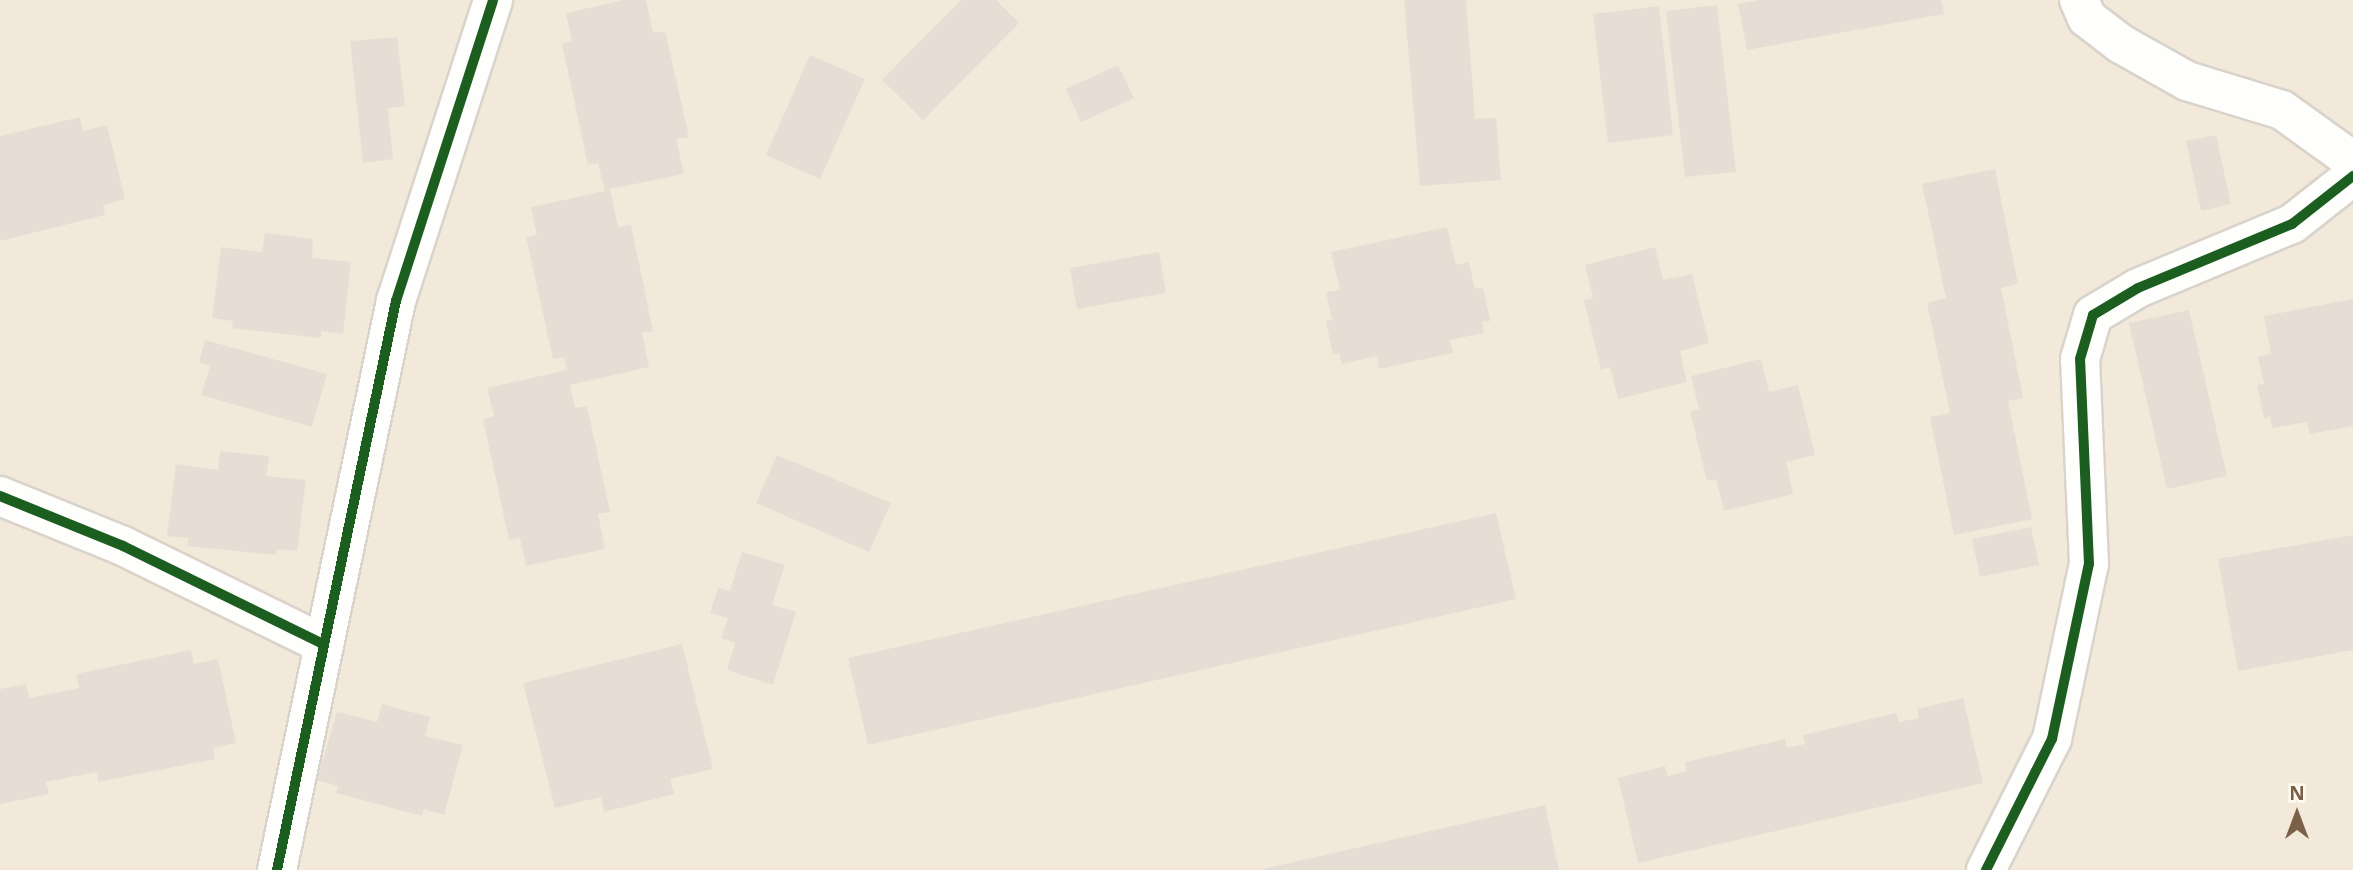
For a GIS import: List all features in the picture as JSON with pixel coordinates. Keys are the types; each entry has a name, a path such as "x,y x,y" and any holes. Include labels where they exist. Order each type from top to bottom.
{"street":[{"path":"277,870 321,642 396,301 493,0"},
{"path":"2079,0 2087,18 2121,44 2188,81 2282,110 2353,161"},
{"path":"1986,870 2052,739 2089,564 2080,359 2093,315 2138,288 2292,224 2353,176"},
{"path":"0,496 123,546 321,642"}],"shaded area":[{"path":"0,0 2353,0 2353,870 0,870"}],"building":[{"path":"624,0 646,0 653,33 665,31 689,137 676,139 684,174 610,189 618,227 631,225 653,331 642,333 649,367 570,385 575,408 587,406 610,512 598,514 605,549 526,566 520,538 509,540 483,419 494,416 487,388 567,370 564,357 553,359 526,237 537,235 531,207 605,191 598,163 588,165 562,44 572,41 566,13"},
{"path":"961,0 996,0 1019,23 923,120 882,80"},
{"path":"1404,0 1466,0 1475,119 1496,118 1501,180 1420,186"},
{"path":"1759,0 1941,0 1944,14 1747,50 1738,4"},
{"path":"1717,5 1736,172 1685,177 1666,11"},
{"path":"1659,6 1673,135 1608,143 1593,14"},
{"path":"397,37 405,106 388,108 393,159 363,163 350,41"},
{"path":"810,55 865,79 820,179 766,155"},
{"path":"1118,65 1134,98 1081,122 1066,89"},
{"path":"80,117 83,131 107,125 125,199 103,205 105,215 0,241 0,136"},
{"path":"2216,135 2231,204 2201,211 2186,141"},
{"path":"1995,169 2018,284 2001,288 2023,398 2008,401 2032,519 1954,535 1930,417 1950,413 1927,303 1946,298 1922,184"},
{"path":"1447,227 1456,265 1469,262 1475,289 1483,287 1490,321 1482,322 1484,333 1450,340 1453,353 1379,369 1377,356 1342,364 1339,353 1333,355 1326,321 1332,320 1326,292 1340,290 1331,252"},
{"path":"265,233 313,239 312,258 351,262 343,334 321,331 321,338 232,328 233,321 212,318 221,247 262,252"},
{"path":"1655,247 1663,280 1692,274 1709,343 1680,351 1687,382 1618,399 1610,367 1601,370 1584,300 1593,298 1585,265"},
{"path":"1159,252 1166,293 1077,309 1070,268"},
{"path":"2353,299 2353,426 2310,434 2307,422 2272,428 2270,417 2264,419 2257,385 2264,384 2258,357 2271,354 2264,316"},
{"path":"2189,310 2227,476 2167,489 2129,323"},
{"path":"205,340 327,374 312,427 201,395 210,366 199,363"},
{"path":"1761,359 1769,392 1798,385 1815,455 1786,462 1793,494 1724,511 1716,479 1707,481 1690,411 1699,409 1691,376"},
{"path":"220,451 269,456 266,476 306,480 297,551 277,549 276,555 187,546 189,538 167,536 176,464 218,470"},
{"path":"777,455 891,503 869,552 756,503"},
{"path":"1496,513 1516,599 868,745 848,658"},
{"path":"2031,527 2039,565 1980,577 1972,539"},
{"path":"2353,535 2353,650 2238,671 2218,559"},
{"path":"742,552 785,565 772,605 796,612 773,685 727,670 735,643 721,638 728,618 710,613 718,588 730,591"},
{"path":"682,644 713,769 670,779 674,794 604,812 601,797 555,808 523,683"},
{"path":"191,650 194,664 218,659 236,743 213,748 215,759 98,782 97,772 46,782 49,794 0,804 0,689 26,684 29,698 79,688 76,674"},
{"path":"1963,698 1983,783 1638,863 1618,778 1665,766 1668,776 1687,771 1685,762 1785,739 1787,748 1805,744 1803,735 1896,713 1899,722 1919,718 1917,709"},
{"path":"382,704 430,717 425,736 463,745 444,815 424,809 422,816 336,793 338,786 317,780 337,712 377,722"},
{"path":"1545,805 1559,870 1263,869"}],"cycle path":[{"path":"277,870 396,301 493,0"},
{"path":"1986,870 2052,739 2089,564 2080,359 2093,315 2138,288 2292,224 2353,176"},
{"path":"0,496 123,546 321,643"}]}
